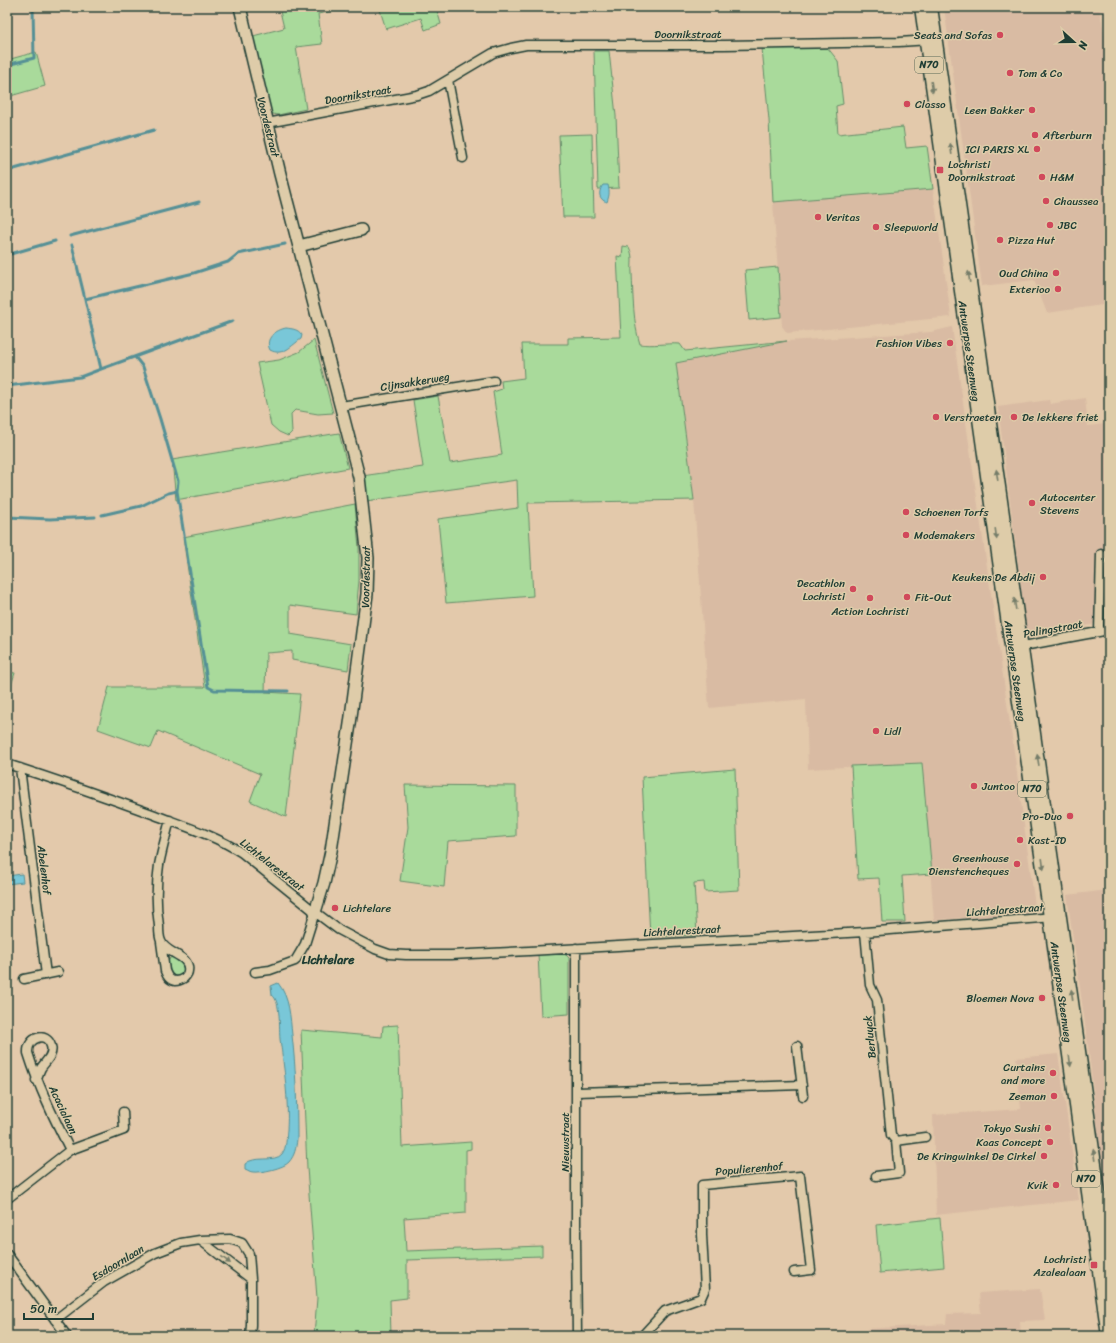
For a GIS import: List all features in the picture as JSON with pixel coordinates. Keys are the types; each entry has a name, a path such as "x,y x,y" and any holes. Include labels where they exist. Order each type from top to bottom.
{"main road":[{"name":"Antwerpse Steenweg","path":"921,7 931,40"},
{"name":"Antwerpse Steenweg","path":"931,7 931,40 1105,1266 1108,1336"}],"street":[{"name":"Voordestraat","path":"240,7 267,123 359,477 368,558 367,594 350,724 330,851 324,883 315,912"},
{"name":"Doornikstraat","path":"267,123 417,95 429,91 493,53 526,45 724,45 900,42 931,40"},
{"path":"448,80 462,158"},
{"path":"299,246 361,230"},
{"name":"Cijnsakkerweg","path":"341,406 494,381"},
{"name":"Palingstraat","path":"1100,632 1101,554"},
{"name":"Palingstraat","path":"1016,647 1109,630"},
{"name":"Lichtelarestraat","path":"7,764 91,791 170,820 232,846 339,930 375,949 389,954 451,955 865,932 1056,917"},
{"name":"Abelenhof","path":"20,768 46,975"},
{"path":"161,942 170,951 187,962 188,971 183,979 179,981 170,979 164,971 157,917 159,865 170,820"},
{"path":"255,972 270,970 295,961 305,944 315,912"},
{"name":"Berluyck","path":"865,932 870,985 877,1000 891,1135 896,1141 899,1172 876,1176"},
{"name":"Nieuwstraat","path":"576,948 577,1336"},
{"path":"24,979 58,972"},
{"name":"Acacialaan","path":"36,1080 41,1068 52,1051 49,1042 46,1039 41,1038 32,1040 29,1044 28,1053 36,1080 46,1104 70,1150"},
{"path":"797,1046 803,1096"},
{"path":"577,1092 802,1085"},
{"name":"Acacialaan","path":"7,1199 70,1150 124,1130 123,1112"},
{"path":"896,1141 925,1137"},
{"name":"Populierenhof","path":"642,1336 665,1311 700,1298 705,1289 702,1235 702,1185 800,1176 811,1270 794,1272"},
{"name":"Esdoornlaan","path":"55,1320 104,1282 155,1253 181,1244 200,1240 230,1238 242,1243 249,1254 251,1279 250,1336"},
{"path":"200,1240 251,1279"},
{"path":"7,1254 55,1320 64,1335"}],"shaded area":[{"path":"944,7 1099,7 1109,57 1109,304 1047,313 1034,280 982,286"},
{"path":"933,189 951,317 787,333 782,326 773,202"},
{"path":"952,327 1015,758 1036,913 934,920 922,763 808,769 806,699 709,708 694,500 676,363 787,341 931,332"},
{"path":"1085,398 1088,426 1105,424 1107,470 1109,470 1109,553 1106,558 1103,616 1107,622 1033,635 1027,633 998,407 1049,400 1050,404"},
{"path":"1109,890 1108,1219 1088,1045 1067,895"},
{"path":"1058,1054 1079,1200 936,1215 933,1115 1021,1109 1016,1058"},
{"path":"1040,1289 1045,1320 1020,1321 1021,1336 868,1336 867,1329 946,1324 947,1314 981,1313 979,1293"}],"green space":[{"path":"279,7 351,7 318,14 322,44 296,47 306,109 278,115 273,114 269,108 253,36 284,28"},
{"path":"379,7 436,7 441,24 425,30 421,18 386,29"},
{"path":"827,47 838,61 843,104 836,106 838,134 903,127 906,148 927,146 933,189 773,202 769,120 762,48"},
{"path":"594,51 609,51 616,116 619,188 598,189"},
{"path":"36,52 45,86 7,97 7,60"},
{"path":"592,134 594,217 563,217 559,135"},
{"path":"623,246 629,247 632,257 634,309 640,344 680,344 685,351 787,341 676,363 694,500 528,503 533,596 446,603 438,519 518,508 517,480 366,501 362,476 423,467 413,400 438,396 450,463 502,455 493,392 502,389 501,381 524,378 522,344 568,344 568,338 621,337 617,256 622,257"},
{"path":"778,267 781,317 749,320 745,270"},
{"path":"314,340 333,413 318,414 295,410 291,414 292,432 288,436 279,432 271,425 257,363 279,360 299,352"},
{"path":"339,433 348,468 176,500 172,460"},
{"path":"355,504 359,548 359,580 356,614 290,605 290,634 351,644 348,670 292,660 292,651 266,653 265,692 300,694 286,817 250,801 260,774 158,731 151,748 98,729 109,687 205,687 183,537"},
{"path":"1109,553 1109,622 1107,622 1103,616 1106,557"},
{"path":"7,672 15,673 7,698"},
{"path":"922,763 932,874 902,876 905,922 882,922 879,878 858,879 851,766"},
{"path":"735,769 739,890 705,892 704,882 694,883 697,935 650,937 642,777"},
{"path":"405,785 516,786 516,836 448,841 444,887 400,881 408,827"},
{"path":"538,954 563,954 569,958 569,1014 541,1016"},
{"path":"173,957 184,964 185,970 181,976 173,975 170,970 168,962 170,958"},
{"path":"398,1025 402,1147 471,1142 471,1149 466,1150 466,1213 404,1218 406,1251 542,1246 542,1256 407,1260 407,1298 390,1300 391,1336 314,1336 317,1298 307,1168 301,1030 382,1037 383,1026"},
{"path":"940,1218 944,1267 880,1273 876,1225"}],"water":[{"path":"603,185 608,185 609,194 607,202 600,196 600,190"},
{"path":"286,328 299,332 302,335 301,339 283,351 275,352 270,350 269,342 272,335"},
{"path":"22,874 23,882 7,884 7,876"},
{"path":"278,983 285,995 291,1021 296,1087 297,1142 293,1157 286,1164 272,1170 252,1172 245,1169 245,1164 249,1161 279,1157 284,1151 286,1142 286,1084 278,1009 275,998 272,995 271,986"}],"waterway":[{"path":"7,65 34,58 33,7"},
{"path":"7,171 154,130"},
{"path":"70,236 199,202"},
{"path":"7,255 55,241"},
{"path":"7,386 80,377 101,369 85,299 194,273 228,262 238,254 285,244"},
{"path":"72,245 85,299"},
{"path":"101,369 233,321"},
{"path":"135,357 143,367 178,481 177,491 208,687 214,690 288,691"},
{"path":"102,515 141,506 168,493 177,491"},
{"path":"7,517 50,519 95,517"}],"place":[{"name":"Seats and Sofas","path":"1000,35"},
{"name":"Tom & Co","path":"1010,73"},
{"name":"Classo","path":"907,104"},
{"name":"Leen Bakker","path":"1032,110"},
{"name":"Afterburn","path":"1035,135"},
{"name":"ICI PARIS XL","path":"1037,149"},
{"name":"Lochristi Doornikstraat","path":"940,170"},
{"name":"H&M","path":"1042,177"},
{"name":"Chaussea","path":"1046,201"},
{"name":"Veritas","path":"818,217"},
{"name":"JBC","path":"1050,225"},
{"name":"Sleepworld","path":"876,227"},
{"name":"Pizza Hut","path":"1000,240"},
{"name":"Oud China","path":"1056,273"},
{"name":"Exterioo","path":"1058,289"},
{"name":"Fashion Vibes","path":"950,343"},
{"name":"Verstraeten","path":"936,417"},
{"name":"De lekkere friet","path":"1014,417"},
{"name":"Autocenter Stevens","path":"1032,503"},
{"name":"Schoenen Torfs","path":"906,512"},
{"name":"Modemakers","path":"906,535"},
{"name":"Keukens De Abdij","path":"1043,577"},
{"name":"Decathlon Lochristi","path":"853,589"},
{"name":"Fit-Out","path":"907,597"},
{"name":"Action Lochristi","path":"870,598"},
{"name":"Lidl","path":"876,731"},
{"name":"Juntoo","path":"974,786"},
{"name":"Pro-Duo","path":"1070,816"},
{"name":"Kast-ID","path":"1020,840"},
{"name":"Greenhouse Dienstencheques","path":"1017,864"},
{"name":"Lichtelare","path":"335,908"},
{"name":"Bloemen Nova","path":"1042,998"},
{"name":"Curtains and more","path":"1053,1073"},
{"name":"Zeeman","path":"1054,1096"},
{"name":"Tokyo Sushi","path":"1048,1128"},
{"name":"Kaas Concept","path":"1050,1142"},
{"name":"De Kringwinkel De Cirkel","path":"1044,1156"},
{"name":"Kvik","path":"1056,1185"},
{"name":"Lochristi Azalealaan","path":"1094,1265"}],"district":[{"name":"Lichtelare","path":"328,960"}]}
